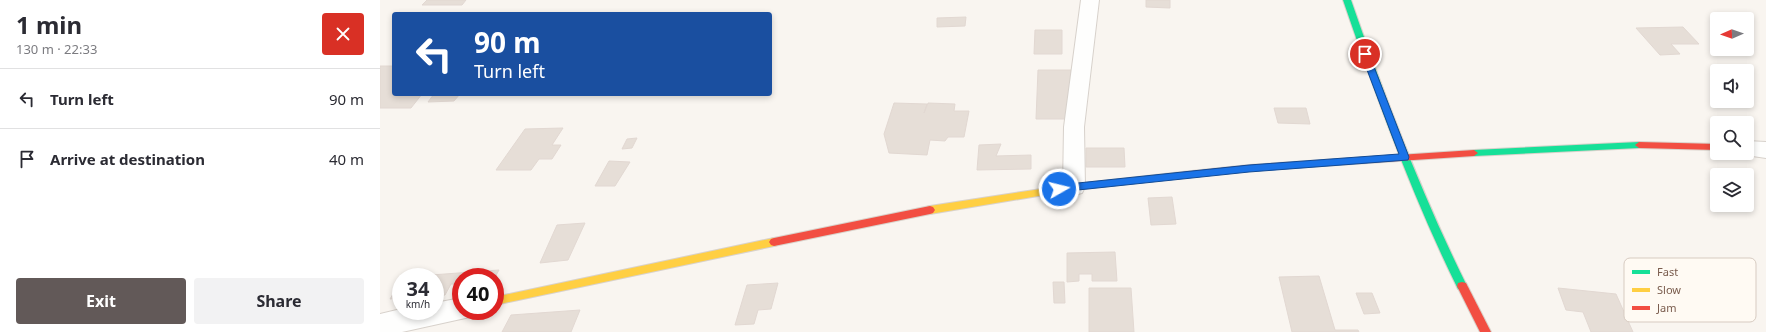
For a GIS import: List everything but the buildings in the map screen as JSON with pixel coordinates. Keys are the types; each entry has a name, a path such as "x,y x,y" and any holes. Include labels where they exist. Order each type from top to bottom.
{"street":[{"path":"1074,186 1074,127 1090,0"},
{"path":"1347,0 1405,157 1436,232 1486,332"},
{"path":"504,299 942,207 1074,186 1249,168 1405,157 1650,144 1710,147"},
{"path":"1754,149 1766,150"},
{"path":"380,325 426,323 452,313"}],"traffic: fast":[{"path":"1347,0 1399,145 1429,216 1462,286"},
{"path":"1474,153 1639,145"}],"traffic: slow":[{"path":"930,210 1074,187 1182,175"},
{"path":"504,299 774,242"}],"traffic: jam":[{"path":"1639,145 1710,147"},
{"path":"1182,175 1249,168 1474,153"},
{"path":"774,242 930,210"},
{"path":"1462,286 1486,332"}],"route":[{"path":"1059,189 1074,186 1249,168 1405,157 1365,54"}]}
